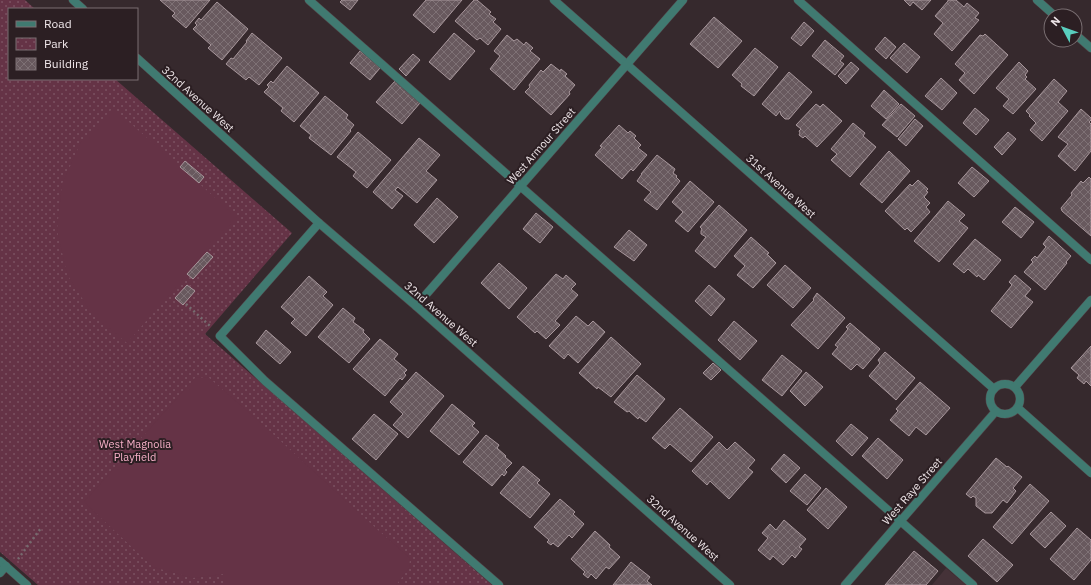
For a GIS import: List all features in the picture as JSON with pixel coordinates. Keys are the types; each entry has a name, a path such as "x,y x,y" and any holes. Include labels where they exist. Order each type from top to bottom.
{"street":[{"path":"73,0 82,8"},
{"path":"309,0 973,585"},
{"name":"31st Avenue West","path":"554,0 994,389"},
{"name":"West Armour Street","path":"416,306 683,0"},
{"path":"798,0 1091,260"},
{"path":"1037,0 1046,8"},
{"path":"1083,41 1091,48"},
{"name":"32nd Avenue West","path":"138,59 319,223 416,306 730,585"},
{"path":"319,223 220,336 265,381 499,585"},
{"path":"1014,387 1091,300"},
{"path":"1001,384 1014,387 1019,392 1021,397 1018,408 1012,413 1007,414 1002,414 996,411 991,405 990,400 990,395 994,389 1001,384"},
{"path":"1018,408 1091,473"},
{"name":"West Raye Street","path":"845,585 996,411"},
{"path":"0,573 3,564 27,585"}],"path":[{"path":"186,304 220,336"},
{"path":"3,564 12,564 20,557 41,528"}],"shaded area":[{"path":"946,568 966,585 932,585"}],"green space":[{"name":"West Magnolia Playfield","path":"0,0 25,0 34,8 8,8 8,80 116,80 292,233 205,334 492,585 38,585 0,552"},
{"path":"113,108 237,217 127,343 92,314 67,274 57,230 62,184 81,142"},
{"path":"208,377 259,421 410,558 409,568 396,585 223,585 223,574 193,578 153,567 84,502 195,378"}],"building":[{"path":"160,0 210,0 186,28 172,16 175,13"},
{"path":"342,0 358,0 350,10 340,2"},
{"path":"426,0 462,0 434,33 413,15"},
{"path":"474,0 477,0 491,12 489,14 496,19 493,22 501,29 488,45 480,38 477,40 455,21"},
{"path":"904,0 931,0 922,10 913,2 910,6"},
{"path":"948,0 956,0 964,7 967,3 979,13 975,18 979,20 952,51 934,34 943,23 935,16"},
{"path":"217,2 248,29 222,60 208,48 211,45 193,29 197,25 195,23 199,18 201,20"},
{"path":"714,17 742,41 718,68 690,44"},
{"path":"804,22 814,31 801,46 791,38"},
{"path":"252,33 282,58 259,85 249,77 246,80 226,64 231,58 233,59 247,42 246,41"},
{"path":"454,33 475,51 450,80 429,62"},
{"path":"985,34 1008,55 974,94 959,80 965,73 955,64 980,35 983,36"},
{"path":"507,35 514,41 517,39 524,45 526,42 533,48 530,51 540,59 514,90 490,69 500,56 494,51"},
{"path":"885,37 896,47 886,59 875,49"},
{"path":"825,40 844,56 840,61 844,64 835,75 812,56"},
{"path":"904,43 920,57 907,73 890,58"},
{"path":"755,48 778,67 754,96 741,86 742,84 732,75"},
{"path":"360,51 380,68 370,80 350,63"},
{"path":"413,54 420,60 406,76 399,69"},
{"path":"851,62 859,69 846,84 838,76"},
{"path":"1019,62 1028,71 1025,75 1027,77 1025,79 1036,89 1013,114 1003,106 1009,99 996,88"},
{"path":"551,64 567,74 565,76 575,85 569,92 570,94 551,115 525,92 541,70 543,72"},
{"path":"287,66 319,93 294,122 281,111 283,108 264,92 269,87 267,85 271,81 273,83"},
{"path":"789,72 812,92 789,119 785,119 781,115 780,111 776,116 762,104"},
{"path":"941,78 957,93 942,110 925,96"},
{"path":"1054,79 1067,91 1058,102 1068,111 1042,141 1030,130 1036,123 1026,111"},
{"path":"395,81 420,103 402,124 376,102"},
{"path":"884,90 899,104 886,119 871,106"},
{"path":"325,96 348,115 346,118 354,125 350,130 351,131 331,155 309,138 311,135 300,126"},
{"path":"816,104 820,107 823,104 842,121 817,147 805,136 803,138 799,135 799,131 801,129 796,125"},
{"path":"901,104 915,116 897,137 882,125"},
{"path":"975,108 989,120 976,135 963,123"},
{"path":"1081,109 1091,118 1089,122 1091,124 1091,151 1075,171 1058,156 1068,144 1058,137"},
{"path":"915,119 923,126 906,146 898,139"},
{"path":"853,123 865,133 863,136 876,147 850,177 831,160 837,154 831,149"},
{"path":"619,125 628,133 630,131 636,136 634,138 641,145 638,148 647,155 633,171 631,169 622,179 595,155 602,147 600,146"},
{"path":"358,132 391,160 367,188 353,176 356,172 337,157"},
{"path":"1008,132 1016,139 1002,155 994,147"},
{"path":"419,138 440,155 426,171 437,180 417,203 398,187 395,190 403,196 392,209 373,192"},
{"path":"889,151 910,171 882,203 860,184"},
{"path":"657,155 675,169 673,173 680,181 657,210 644,200 651,192 637,181"},
{"path":"185,161 204,177 199,183 180,167"},
{"path":"972,167 989,181 974,197 958,183"},
{"path":"1089,177 1091,179 1091,236 1062,211 1061,208 1081,181 1083,183"},
{"path":"918,180 928,189 926,191 928,192 924,197 930,203 926,207 930,212 911,232 907,228 905,230 885,211 910,184 912,186"},
{"path":"690,181 714,202 688,232 675,221 683,212 672,202"},
{"path":"437,198 458,217 434,243 414,225"},
{"path":"948,201 965,215 959,221 968,228 939,262 914,241"},
{"path":"719,205 747,230 715,268 695,251 706,237 701,234 702,229 700,227"},
{"path":"1015,207 1034,222 1021,238 1002,222"},
{"path":"536,213 553,227 540,243 523,229"},
{"path":"629,230 647,245 634,261 614,247"},
{"path":"1049,236 1071,256 1045,290 1024,272 1033,262 1031,260 1035,256 1037,258 1046,247 1043,244"},
{"path":"751,237 769,253 767,254 776,263 753,288 737,275 745,266 734,256"},
{"path":"975,239 1001,260 984,280 978,275 977,277 968,269 964,273 953,264"},
{"path":"207,252 213,257 193,279 187,274"},
{"path":"499,263 527,288 509,309 481,283"},
{"path":"785,265 811,288 793,308 767,285"},
{"path":"556,274 563,279 566,275 576,284 571,289 578,295 555,321 560,325 546,339 537,331 535,333 517,317"},
{"path":"1015,275 1031,289 1025,296 1033,302 1011,328 991,311 1012,285 1009,282"},
{"path":"309,276 327,292 323,296 333,305 306,336 291,323 295,319 281,307"},
{"path":"187,285 195,291 183,305 175,298"},
{"path":"709,285 725,299 711,316 695,301"},
{"path":"817,293 845,318 818,349 791,325 814,300 813,299"},
{"path":"343,308 355,318 353,322 364,330 363,332 370,339 349,363 318,337"},
{"path":"576,316 588,326 593,321 605,332 578,363 568,354 564,359 549,346"},
{"path":"734,321 757,341 740,360 718,340"},
{"path":"850,323 880,349 863,369 857,364 851,370 832,354 838,347 835,345 848,329 846,327"},
{"path":"266,330 291,352 280,364 256,343"},
{"path":"611,337 641,364 611,397 598,387 597,389 579,373"},
{"path":"380,339 398,354 394,359 407,370 404,373 406,375 402,380 400,378 385,396 353,369"},
{"path":"1091,346 1091,386 1086,381 1084,384 1077,378 1079,375 1071,368"},
{"path":"885,352 915,378 896,400 869,376 880,363 878,360"},
{"path":"782,355 802,371 782,396 762,380"},
{"path":"713,363 721,370 711,380 703,373"},
{"path":"416,372 444,396 408,438 393,425 403,414 390,402"},
{"path":"806,372 823,387 805,406 790,391"},
{"path":"637,375 665,399 646,422 639,417 638,419 629,411 627,412 614,402"},
{"path":"920,382 950,408 926,435 916,427 909,436 890,420 898,411 896,409"},
{"path":"452,404 475,423 472,426 479,432 459,455 430,431"},
{"path":"680,408 713,437 691,462 670,444 665,449 652,438"},
{"path":"374,414 398,434 376,460 352,439"},
{"path":"851,424 868,438 852,456 836,441"},
{"path":"486,435 499,445 497,448 512,463 505,470 507,472 504,476 502,474 492,486 463,462"},
{"path":"878,438 903,460 887,479 862,456"},
{"path":"719,442 727,450 735,442 755,460 748,468 753,472 729,499 710,481 707,485 692,471"},
{"path":"784,454 800,468 786,483 771,469"},
{"path":"996,458 1022,477 1013,488 1016,491 1007,503 1003,500 992,513 985,513 976,506 976,498 973,496 971,498 966,494"},
{"path":"523,466 540,480 537,483 550,494 530,518 500,493"},
{"path":"805,474 821,488 807,505 790,491"},
{"path":"1030,484 1049,501 1012,544 993,527"},
{"path":"826,488 847,507 828,529 807,510"},
{"path":"560,499 575,512 573,514 584,524 572,538 569,535 558,547 553,543 551,545 547,542 549,540 534,527"},
{"path":"1051,512 1066,526 1045,548 1030,534"},
{"path":"784,520 806,539 799,547 802,549 795,558 792,555 783,565 773,556 770,560 758,550 768,538 762,533 770,524 776,530"},
{"path":"1077,528 1091,540 1091,560 1074,580 1050,559"},
{"path":"595,531 620,557 609,569 606,567 596,579 591,574 588,578 583,574 585,572 571,559"},
{"path":"983,539 1013,565 997,582 968,556"},
{"path":"914,551 938,571 926,585 885,585"},
{"path":"631,562 650,577 647,581 652,585 613,585"}]}
